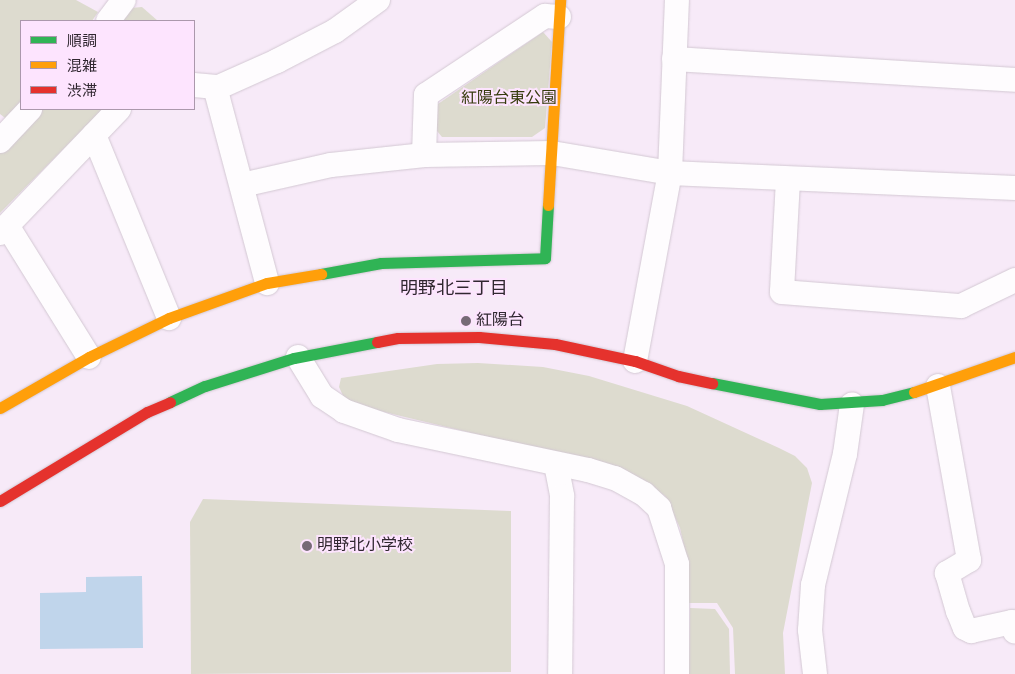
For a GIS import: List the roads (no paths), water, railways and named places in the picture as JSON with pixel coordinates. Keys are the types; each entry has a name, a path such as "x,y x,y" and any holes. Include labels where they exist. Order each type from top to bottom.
{"street":[{"path":"109,20 124,0"},
{"path":"267,283 242,184 204,86 277,61 335,31 378,0"},
{"path":"636,361 670,173 677,0"},
{"path":"1,405 89,357 169,318 267,283 381,263 545,258 559,8"},
{"path":"424,155 426,95 559,8"},
{"path":"674,59 1015,80"},
{"path":"0,141 29,110"},
{"path":"89,357 4,230 118,110"},
{"path":"94,135 169,318"},
{"path":"242,184 330,165 424,155 552,153 670,173 788,180 1015,188"},
{"path":"788,180 782,292 961,306 1015,280"},
{"path":"0,501 147,412 205,386 298,357 398,338 448,336 555,344 636,361 678,376 820,404 852,404 938,386 1015,356"},
{"path":"298,357 322,396 344,411 398,430 615,478 644,494 659,508 677,564 677,674"},
{"path":"938,386 969,560 947,573 958,611 965,628 971,632 1012,622 1015,632"},
{"path":"815,674 810,630 813,585 845,454 852,404"},
{"path":"556,464 562,496 560,674"}],"water":[{"path":"142,576 143,648 40,649 40,593 86,592 86,577"}],"place":[{"name":"紅陽台","path":"466,321"},
{"name":"明野北小学校","path":"307,546"}],"district":[{"name":"明野北三丁目","path":"454,289"}],"park label":[{"name":"紅陽台東公園","path":"509,99"}]}
